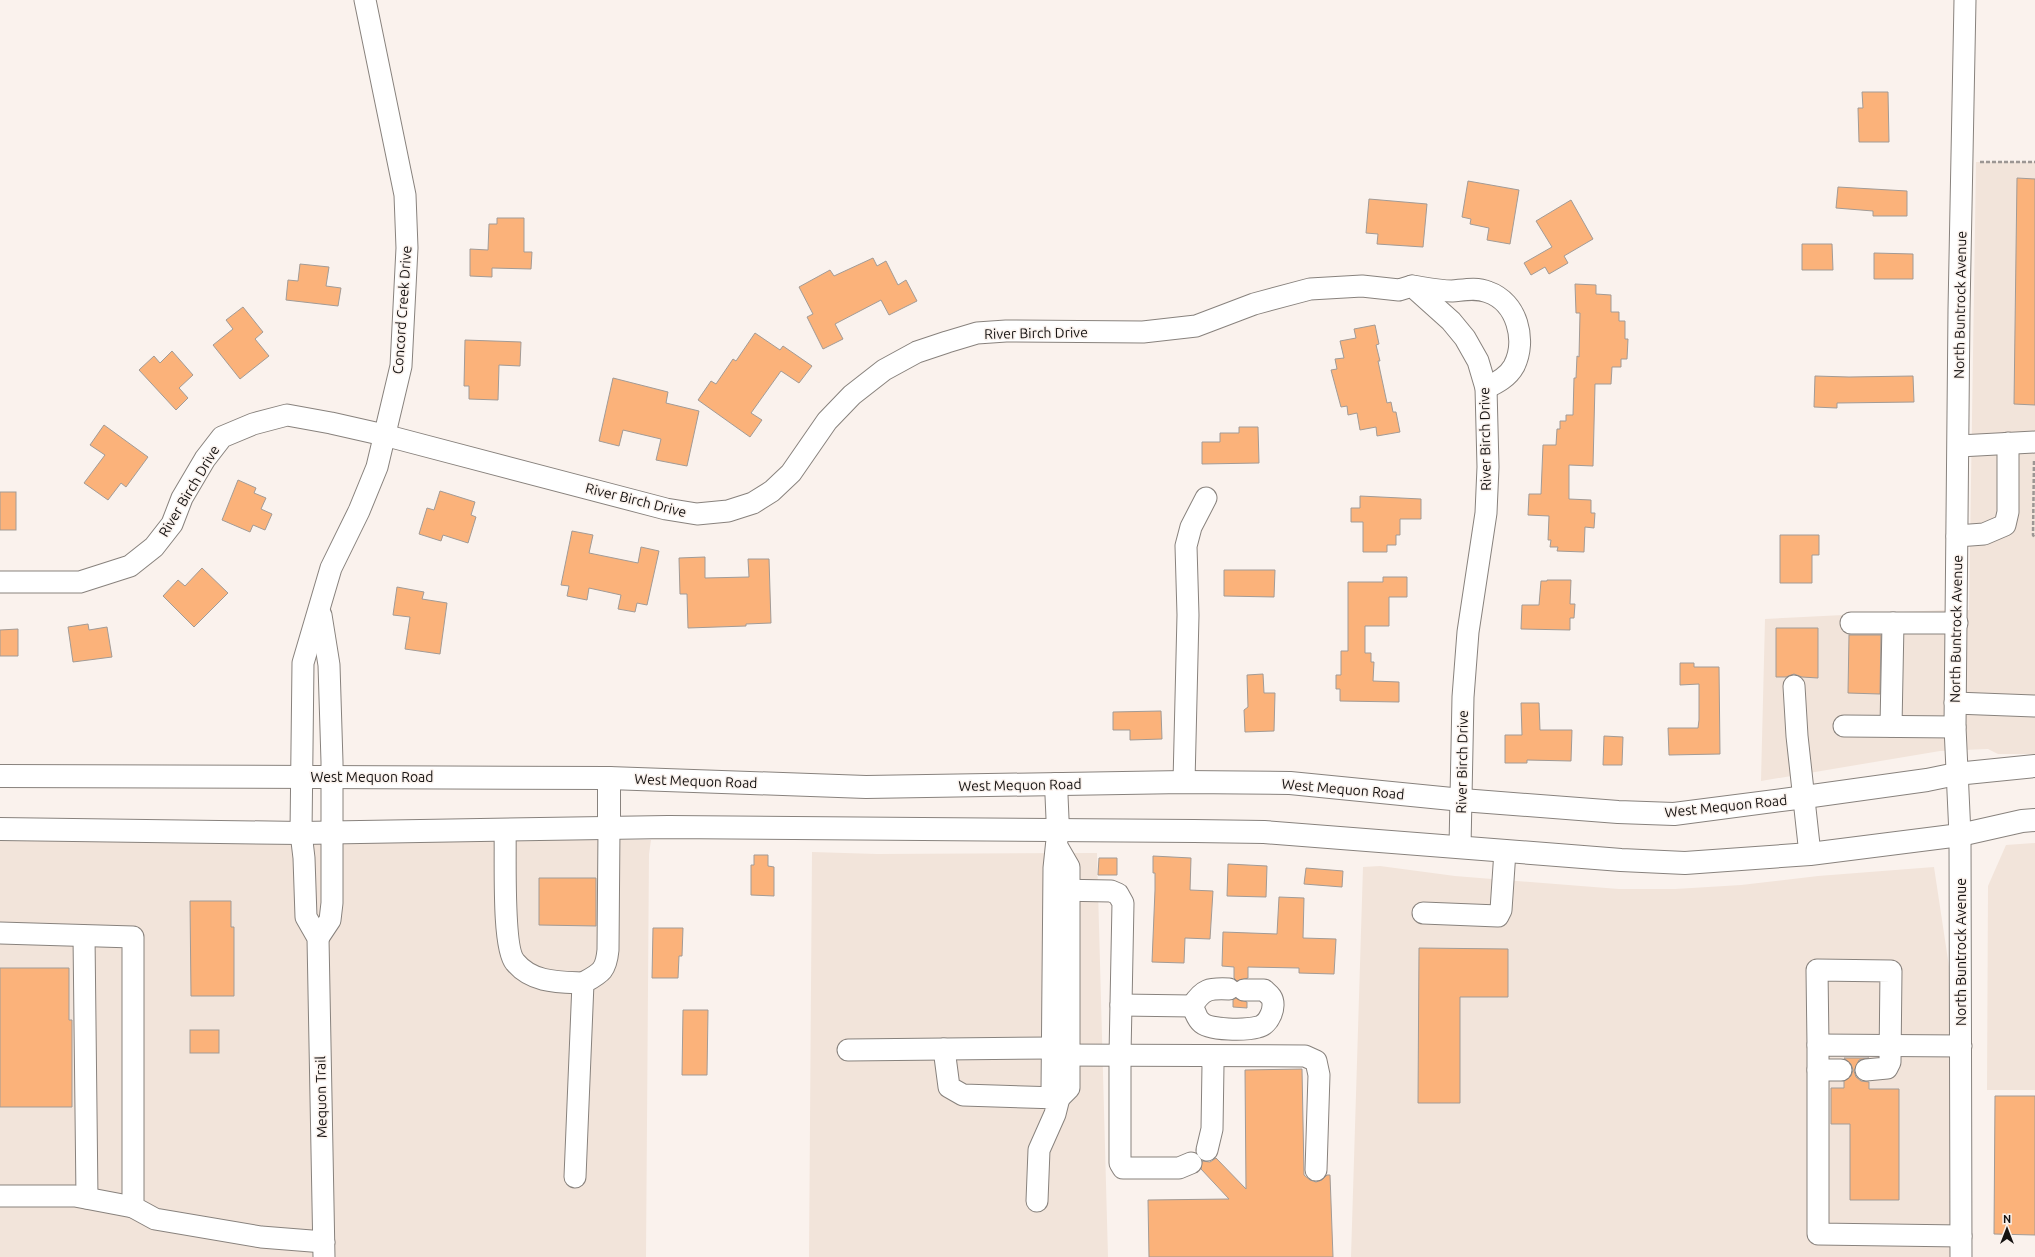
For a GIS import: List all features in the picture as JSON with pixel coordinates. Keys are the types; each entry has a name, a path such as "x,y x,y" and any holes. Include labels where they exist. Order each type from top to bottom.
{"main road":[{"name":"West Mequon Road","path":"0,776 609,778 866,787 1184,782 1290,783 1462,800 1618,812 1674,814 1927,780 1956,774 2035,766"},
{"path":"609,778 609,829"},
{"path":"1056,784 1058,839"},
{"path":"0,829 331,833 668,827 1058,839 1264,832 1621,860 1685,863 1810,854 1960,835 2022,821 2035,820"}],"street":[{"name":"Concord Creek Drive","path":"302,833 301,776 303,663 320,610 331,568 359,511 377,467 401,366 407,248 405,195 365,0"},
{"name":"North Buntrock Avenue","path":"1961,1257 1960,835 1956,774 1955,703 1958,536 1959,310 1965,0"},
{"name":"River Birch Drive","path":"0,582 80,582 130,566 154,548 172,524 182,498 205,459 222,437 253,424 287,415 331,423 384,436 666,509 697,514 728,511 753,503 772,491 791,473 827,421 852,395 884,370 916,352 977,334 1006,331 1143,332 1196,326 1254,304 1310,289 1362,286 1399,290 1412,286 1451,321 1465,338 1478,361 1486,388 1488,467 1486,513 1468,632 1463,697 1460,847"},
{"path":"1412,286 1451,291 1469,288 1489,292 1508,306 1519,326 1520,348 1514,367 1501,381 1486,388"},
{"path":"1958,446 2035,442"},
{"path":"1958,536 1984,534 2005,525 2008,512 2008,443"},
{"path":"1184,782 1188,615 1186,546 1192,528 1206,498"},
{"name":"Concord Creek Drive","path":"320,610 329,665 332,776 331,833"},
{"path":"1851,623 1957,623"},
{"path":"1891,726 1893,623"},
{"path":"1794,686 1797,736 1805,797 1810,854"},
{"path":"1955,703 2035,706"},
{"path":"1844,726 1955,727"},
{"path":"505,831 507,938 514,961 527,972 547,982 583,983 596,976 607,966 609,829"},
{"name":"Mequon Trail","path":"302,833 306,917 318,938 324,1249"},
{"path":"318,938 330,920 332,903 331,833"},
{"path":"1058,839 1054,868 1062,890 1058,1053 1052,1091 1060,1098"},
{"path":"1423,913 1498,916 1501,910 1505,851"},
{"path":"1062,890 1111,891 1118,894 1123,903 1120,1055 1120,1163 1123,1168 1179,1168 1191,1163"},
{"path":"0,933 133,937 133,1207"},
{"path":"84,936 87,1198"},
{"path":"1866,1070 1887,1068 1890,1062 1892,1046 1891,971 1817,970 1818,1234 1961,1236"},
{"path":"575,1178 583,983"},
{"path":"1212,988 1264,990 1272,998 1272,1008 1267,1021 1259,1027 1220,1029 1208,1027 1201,1022 1192,1006 1200,994 1212,988"},
{"path":"1121,1005 1192,1006"},
{"path":"1818,1046 1961,1046"},
{"path":"944,1049 949,1087 963,1095 1060,1098"},
{"path":"848,1050 944,1049 1210,1057 1305,1056 1316,1061 1319,1075 1316,1170"},
{"path":"1207,1150 1212,1129 1213,1066 1210,1057"},
{"path":"1818,1070 1841,1070"},
{"path":"1037,1201 1039,1150 1055,1114 1060,1098"},
{"path":"0,1196 75,1196 133,1207 155,1220 324,1249"}],"path":[{"path":"1963,162 2035,162"},
{"path":"2035,457 2033,535 2035,538"}],"shaded area":[{"path":"1976,162 2035,162 2035,754 1998,754 1988,749 1940,751 1761,781 1765,619 1969,610"},
{"path":"0,840 651,840 649,854 646,1257 0,1257"},
{"path":"2035,843 2035,1090 1987,1090 1988,886 2006,845"},
{"path":"812,852 877,854 1097,853 1108,1257 809,1257"},
{"path":"1380,866 1455,876 1619,889 1675,889 1741,885 1818,876 1934,867 1961,1046 1961,1257 1351,1257 1363,867"}],"building":[{"path":"1862,92 1888,92 1889,142 1859,142 1858,108 1863,108"},
{"path":"2017,178 2035,179 2035,405 2014,404"},
{"path":"1468,181 1519,190 1510,244 1487,240 1489,228 1470,224 1471,219 1462,217"},
{"path":"1838,187 1907,191 1907,216 1873,216 1873,211 1836,208"},
{"path":"1369,199 1427,204 1423,247 1377,244 1378,234 1366,233"},
{"path":"1571,200 1593,239 1564,256 1568,263 1549,274 1545,267 1531,275 1524,263 1552,247 1536,221"},
{"path":"497,218 524,218 524,252 532,252 531,269 492,268 492,277 470,276 470,249 488,250 489,224 497,224"},
{"path":"1802,244 1832,244 1833,270 1802,270"},
{"path":"1874,253 1913,254 1913,279 1874,279"},
{"path":"873,258 877,266 886,261 898,285 906,280 917,301 889,315 881,300 835,324 843,339 823,349 807,317 813,314 799,287 830,270 834,276"},
{"path":"300,264 329,267 326,286 341,288 338,306 286,300 288,280 298,281"},
{"path":"1575,284 1596,285 1596,294 1611,295 1611,312 1619,312 1619,321 1625,321 1625,339 1628,339 1627,359 1621,359 1621,367 1612,367 1611,384 1595,384 1593,466 1569,465 1569,499 1591,500 1591,513 1595,513 1594,528 1585,527 1584,552 1557,551 1558,547 1550,547 1551,540 1548,540 1549,516 1528,515 1529,494 1541,494 1543,445 1556,445 1557,429 1560,429 1560,421 1566,421 1566,415 1573,415 1574,378 1576,378 1577,356 1579,357 1580,313 1576,313"},
{"path":"243,307 263,332 255,339 269,356 240,379 213,345 233,329 226,320"},
{"path":"1375,325 1379,344 1376,345 1380,361 1378,361 1387,403 1391,402 1393,412 1396,412 1400,432 1377,436 1376,427 1360,430 1357,413 1348,415 1347,406 1341,407 1331,370 1337,369 1335,359 1344,358 1340,341 1356,338 1354,329"},
{"path":"755,333 780,350 783,346 812,366 799,383 781,371 751,413 762,420 750,437 698,400 711,381 716,384 733,359 736,361"},
{"path":"465,340 521,342 520,366 499,365 498,400 469,399 469,386 464,386"},
{"path":"172,351 193,375 179,388 188,398 176,410 139,370 154,356 160,363"},
{"path":"1815,376 1913,376 1914,402 1837,403 1837,408 1814,407"},
{"path":"613,378 668,392 666,403 699,411 687,466 656,460 661,439 623,430 619,446 599,441"},
{"path":"104,425 148,457 126,487 121,483 108,500 84,483 105,455 90,445"},
{"path":"1239,427 1258,427 1259,463 1202,464 1202,442 1220,442 1220,433 1239,433"},
{"path":"238,480 256,488 254,493 266,498 261,509 272,514 265,530 253,525 250,532 222,520"},
{"path":"440,491 475,502 471,515 476,517 468,543 443,535 441,541 419,534 427,508 434,510"},
{"path":"0,492 16,492 16,530 0,530"},
{"path":"1360,496 1421,499 1421,519 1400,519 1400,535 1396,535 1396,545 1387,545 1387,552 1363,552 1363,522 1351,522 1351,508 1360,508"},
{"path":"572,531 593,535 589,553 638,563 641,547 659,551 647,605 637,603 635,612 618,609 621,595 589,588 587,600 567,596 569,586 561,585"},
{"path":"1780,535 1819,535 1819,555 1812,555 1812,583 1780,583"},
{"path":"705,557 705,578 749,577 748,559 769,559 771,623 746,624 746,626 688,628 687,594 680,594 679,558"},
{"path":"202,568 228,593 194,627 163,596 178,580 185,586"},
{"path":"1224,570 1275,570 1274,597 1224,596"},
{"path":"1383,577 1407,577 1407,597 1389,597 1389,626 1365,626 1365,653 1371,653 1371,662 1374,662 1373,681 1399,682 1399,702 1340,701 1340,689 1336,689 1336,675 1341,675 1341,651 1348,651 1348,582 1383,582"},
{"path":"1571,580 1570,604 1575,604 1574,618 1570,618 1570,630 1521,629 1522,605 1539,605 1541,581"},
{"path":"397,587 424,592 422,599 447,603 440,654 405,649 410,617 393,615"},
{"path":"88,624 89,630 107,627 112,657 73,662 68,627"},
{"path":"1776,628 1818,628 1818,678 1802,677 1794,674 1786,677 1776,677"},
{"path":"18,629 18,656 0,656 0,630"},
{"path":"1849,635 1881,635 1880,694 1848,693"},
{"path":"1680,663 1694,663 1694,667 1719,667 1720,754 1669,755 1668,728 1698,728 1699,720 1699,684 1680,685"},
{"path":"1263,674 1264,693 1275,693 1274,731 1245,732 1244,710 1248,707 1247,675"},
{"path":"1521,703 1539,703 1540,730 1572,730 1571,761 1527,760 1527,763 1505,763 1505,735 1522,735"},
{"path":"1161,711 1162,739 1130,740 1130,730 1113,730 1113,712"},
{"path":"1604,736 1623,737 1622,765 1603,765"},
{"path":"754,855 768,855 768,866 774,867 774,896 751,895 751,865 754,865"},
{"path":"1153,856 1191,858 1190,890 1213,891 1210,939 1185,938 1184,963 1152,962 1155,890"},
{"path":"1099,858 1117,858 1117,875 1098,875"},
{"path":"1228,864 1267,866 1266,897 1227,896"},
{"path":"1306,868 1343,871 1342,887 1304,884"},
{"path":"539,878 596,878 596,926 539,925"},
{"path":"1279,897 1304,898 1303,938 1336,939 1334,974 1299,973 1299,968 1248,967 1248,978 1237,981 1234,978 1234,967 1222,966 1223,932 1277,934"},
{"path":"190,901 231,901 231,927 234,927 234,996 191,996"},
{"path":"653,928 683,928 682,956 679,956 678,978 652,978"},
{"path":"1419,948 1508,949 1508,997 1460,997 1460,1103 1418,1103"},
{"path":"0,968 69,968 69,1020 72,1020 72,1107 0,1107"},
{"path":"1236,998 1247,1002 1247,1008 1233,1007 1233,1000"},
{"path":"683,1010 708,1010 707,1075 682,1075"},
{"path":"190,1030 219,1030 219,1053 190,1053"},
{"path":"1844,1058 1869,1058 1859,1060 1854,1071 1856,1077 1861,1081 1869,1082 1869,1089 1899,1089 1899,1200 1850,1200 1850,1124 1831,1124 1831,1088 1844,1088 1844,1081 1851,1076 1853,1070 1851,1064"},
{"path":"1302,1069 1304,1175 1310,1180 1316,1182 1322,1180 1327,1175 1330,1175 1333,1257 1149,1257 1148,1200 1229,1199 1201,1169 1202,1161 1210,1162 1216,1158 1246,1189 1245,1070"},
{"path":"1995,1096 2035,1096 2035,1235 1994,1234"}]}
